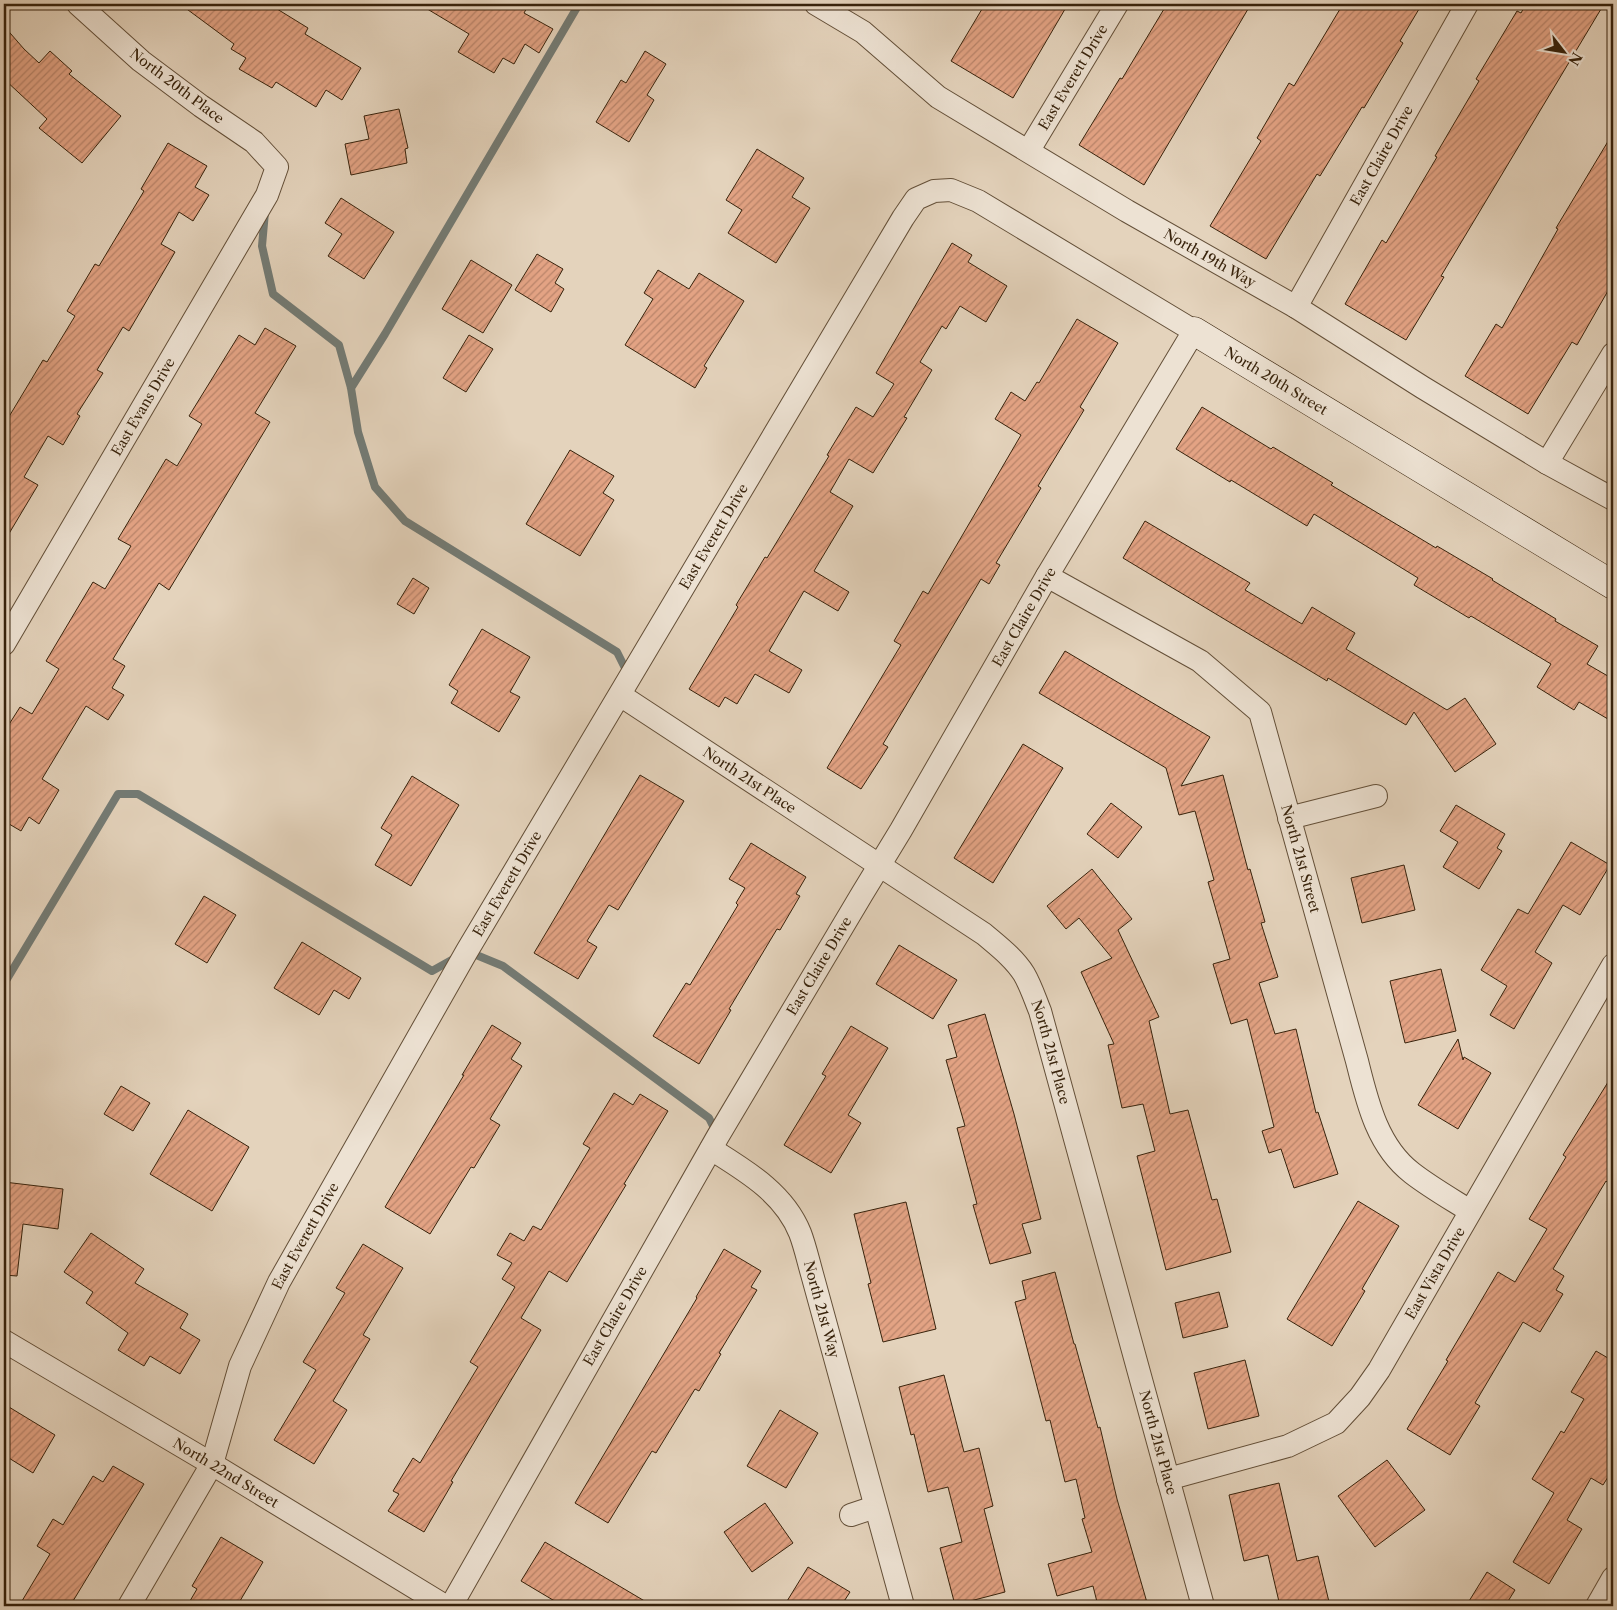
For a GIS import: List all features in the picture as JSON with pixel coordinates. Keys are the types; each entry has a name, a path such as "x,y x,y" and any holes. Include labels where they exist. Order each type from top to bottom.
{"street":[{"name":"North 20th Place","path":"78,4 141,61 201,106 254,142 277,167"},
{"name":"North 19th Way","path":"816,4 863,32 938,97 1127,211 1296,306 1422,387 1547,463 1613,499"},
{"name":"East Everett Drive","path":"1028,150 1117,4"},
{"name":"East Claire Drive","path":"1296,306 1467,4"},
{"name":"East Evans Drive","path":"4,644 267,195 277,167"},
{"name":"North 20th Street","path":"934,191 952,190 978,201 1613,585"},
{"name":"East Everett Drive","path":"129,1606 212,1464 240,1366 279,1282 467,951 902,218 916,199 934,191"},
{"name":"East Claire Drive","path":"451,1606 711,1149 901,830 1047,576 1194,330"},
{"path":"1547,463 1613,354"},
{"name":"North 21st Street","path":"1047,576 1200,661 1260,712 1368,1106 1380,1133 1395,1155 1411,1172 1470,1212"},
{"name":"North 21st Place","path":"620,695 984,934 1004,950 1023,973 1040,1011 1203,1606"},
{"path":"1289,818 1376,796"},
{"name":"East Vista Drive","path":"1168,1479 1288,1446 1336,1423 1360,1397 1379,1370 1613,965"},
{"name":"North 21st Way","path":"711,1149 760,1181 783,1204 800,1232 903,1606"},
{"name":"North 22nd Street","path":"4,1341 446,1606"},
{"path":"851,1515 875,1507"},
{"path":"1597,1606 1613,1578"}],"building":[{"path":"180,4 269,4 308,28 305,34 361,68 342,100 326,90 316,107 276,82 272,88 239,69 246,58 231,49 234,44"},
{"path":"419,4 529,4 524,13 553,29 539,53 525,44 514,64 503,58 494,73 458,52 469,34"},
{"path":"985,4 1068,4 1013,98 951,61"},
{"path":"1167,4 1251,4 1144,185 1079,145 1120,78 1122,79"},
{"path":"1343,4 1422,4 1400,41 1403,43 1364,108 1362,107 1320,176 1317,174 1266,259 1210,226 1261,141 1257,138 1289,83 1294,86"},
{"path":"1526,4 1604,4 1441,276 1444,277 1406,340 1345,304 1382,240 1386,243 1437,157 1435,156 1479,81 1476,79 1517,11 1521,13"},
{"path":"4,26 39,63 50,51 72,71 69,74 121,116 82,163 39,128 47,119 4,79"},
{"path":"645,51 666,64 647,95 654,100 629,142 596,122 621,80 626,83"},
{"path":"399,109 408,148 405,149 407,163 351,175 345,144 369,139 364,116"},
{"path":"1613,133 1613,282 1577,345 1572,342 1528,414 1465,376 1496,324 1502,328 1558,229 1556,228"},
{"path":"168,143 207,166 195,187 209,195 193,221 179,212 161,244 175,252 129,331 123,327 97,370 103,373 77,414 80,416 63,445 48,436 24,477 38,485 4,542 4,425 43,360 47,362 75,316 67,311 95,264 99,266 144,191 141,189"},
{"path":"757,149 804,178 792,197 810,208 776,263 728,233 742,210 726,200"},
{"path":"341,198 394,232 364,279 328,256 342,234 325,223"},
{"path":"952,243 972,255 968,262 1007,286 986,322 960,306 946,329 942,326 920,362 932,370 904,417 907,418 873,473 849,459 830,492 853,506 814,571 849,592 838,611 804,591 769,651 802,670 789,693 755,674 737,704 725,697 719,707 689,689 738,607 736,605 829,456 827,455 856,407 873,417 894,384 876,373"},
{"path":"537,254 563,269 555,283 564,289 551,312 515,290"},
{"path":"471,260 512,285 483,333 442,309"},
{"path":"658,270 689,289 699,273 744,301 704,366 707,368 695,388 625,345 653,299 644,293"},
{"path":"1077,319 1118,343 1080,407 1084,410 1038,486 1041,488 996,563 1000,565 989,584 981,579 883,744 888,747 861,789 827,768 901,645 894,641 923,591 928,594 1021,435 995,419 1011,392 1025,401 1037,382 1039,383"},
{"path":"265,328 296,346 255,413 270,422 169,590 159,583 113,659 125,666 112,688 124,695 108,720 86,706 42,779 59,790 39,824 29,817 21,831 4,821 4,726 8,726 20,707 32,714 59,669 46,661 93,582 105,589 131,546 118,539 166,459 177,466 202,424 189,416 239,335 255,345"},
{"path":"469,335 493,349 466,392 443,378"},
{"path":"1202,407 1271,449 1273,447 1333,483 1331,485 1436,548 1437,546 1493,579 1556,619 1555,621 1598,646 1587,664 1613,679 1613,722 1579,702 1574,710 1537,687 1551,664 1471,616 1469,618 1414,585 1418,578 1314,514 1307,526 1176,449"},
{"path":"570,450 614,476 603,493 614,500 580,556 526,524"},
{"path":"1145,521 1250,583 1245,590 1302,624 1312,607 1355,633 1346,649 1447,710 1465,698 1496,744 1455,772 1414,712 1406,725 1328,678 1327,681 1123,558"},
{"path":"413,578 429,588 414,614 397,604"},
{"path":"482,629 530,657 510,692 520,697 499,732 451,703 458,691 449,685"},
{"path":"1065,651 1210,737 1181,786 1223,775 1248,870 1250,869 1265,922 1261,923 1278,977 1259,983 1275,1034 1296,1029 1316,1113 1318,1112 1338,1174 1294,1188 1281,1149 1269,1153 1262,1131 1274,1127 1247,1019 1231,1024 1213,964 1230,959 1208,882 1214,880 1195,811 1179,815 1166,768 1039,693"},
{"path":"1023,744 1063,768 993,883 954,858"},
{"path":"640,775 684,801 618,910 609,905 587,941 597,947 578,979 534,953"},
{"path":"412,776 459,805 411,886 375,865 392,835 381,828"},
{"path":"1111,803 1142,827 1118,858 1087,834"},
{"path":"1456,805 1505,834 1497,848 1502,851 1479,889 1443,867 1458,842 1440,831"},
{"path":"1571,842 1610,865 1580,915 1563,905 1535,952 1552,963 1514,1029 1490,1015 1507,986 1481,970 1518,909 1528,914"},
{"path":"751,843 806,877 796,894 800,896 780,930 777,929 729,1009 731,1010 699,1064 653,1036 686,983 690,985 738,905 736,903 745,888 729,879"},
{"path":"1404,865 1415,910 1362,923 1351,878"},
{"path":"1092,869 1132,919 1118,930 1159,1017 1149,1021 1170,1114 1188,1110 1212,1200 1217,1199 1231,1252 1166,1270 1137,1156 1155,1151 1143,1104 1122,1108 1108,1045 1114,1044 1081,972 1112,958 1079,918 1066,929 1047,906"},
{"path":"204,896 236,915 207,963 175,944"},
{"path":"302,942 361,978 349,999 334,990 319,1015 274,988"},
{"path":"899,945 957,980 933,1019 876,984"},
{"path":"1441,969 1456,1031 1405,1043 1390,981"},
{"path":"985,1014 1014,1114 1041,1219 1022,1224 1031,1253 990,1264 973,1205 977,1204 957,1128 965,1126 946,1060 957,1057 948,1025"},
{"path":"492,1025 521,1043 511,1059 522,1066 490,1119 500,1125 474,1168 471,1167 430,1234 385,1207"},
{"path":"851,1026 888,1048 848,1115 861,1123 831,1173 784,1145 826,1076 822,1074"},
{"path":"1458,1039 1463,1060 1464,1057 1491,1073 1458,1129 1418,1105"},
{"path":"1613,1074 1613,1171 1553,1269 1564,1276 1556,1290 1563,1294 1540,1332 1523,1322 1475,1403 1480,1406 1450,1455 1407,1429 1498,1272 1515,1282 1547,1229 1529,1219 1566,1157 1563,1155"},
{"path":"121,1086 150,1103 133,1131 104,1114"},
{"path":"614,1093 633,1105 640,1094 668,1111 567,1282 549,1271 521,1318 541,1330 451,1481 453,1482 424,1532 388,1511 399,1494 393,1491 413,1458 420,1463 478,1367 470,1362 515,1287 502,1279 512,1263 497,1255 510,1233 524,1241 533,1226 541,1230 590,1148 583,1144"},
{"path":"188,1110 249,1147 212,1211 150,1174"},
{"path":"4,1182 63,1189 58,1229 23,1224 17,1276 4,1275"},
{"path":"1358,1201 1399,1226 1362,1289 1365,1291 1332,1346 1287,1319"},
{"path":"906,1202 936,1329 883,1342 868,1284 871,1283 854,1214"},
{"path":"91,1233 144,1269 135,1283 188,1314 180,1328 200,1340 180,1374 150,1356 144,1366 118,1350 128,1333 86,1303 93,1292 64,1272"},
{"path":"363,1244 403,1268 363,1335 370,1339 333,1401 347,1410 314,1464 274,1440 316,1370 303,1362 345,1293 336,1288"},
{"path":"724,1249 761,1271 751,1287 757,1290 719,1353 721,1354 699,1391 695,1389 656,1453 652,1451 608,1523 575,1503 697,1298"},
{"path":"1055,1272 1098,1428 1100,1427 1117,1499 1148,1606 1098,1606 1093,1586 1057,1596 1048,1564 1092,1552 1082,1519 1085,1518 1076,1479 1065,1482 1050,1420 1046,1421 1015,1302 1026,1299 1022,1281"},
{"path":"1219,1292 1228,1327 1183,1338 1175,1303"},
{"path":"1596,1351 1613,1361 1613,1469 1603,1485 1591,1478 1567,1520 1582,1529 1549,1584 1513,1562 1554,1493 1532,1479 1561,1431 1564,1433 1584,1399 1571,1392"},
{"path":"1245,1360 1259,1416 1208,1429 1194,1373"},
{"path":"944,1375 964,1452 979,1448 993,1506 984,1509 1005,1592 955,1605 940,1548 962,1542 948,1487 928,1492 914,1434 911,1435 899,1387"},
{"path":"4,1404 55,1435 33,1473 4,1455"},
{"path":"780,1410 818,1433 786,1488 747,1466"},
{"path":"1387,1460 1425,1510 1375,1547 1338,1496"},
{"path":"113,1466 144,1484 70,1606 19,1606 50,1554 37,1546 53,1519 63,1525 93,1476 103,1482"},
{"path":"1279,1483 1297,1561 1318,1556 1330,1606 1280,1606 1268,1555 1244,1561 1229,1495"},
{"path":"765,1503 793,1543 752,1572 724,1532"},
{"path":"221,1537 263,1562 237,1606 187,1606 197,1589 192,1586"},
{"path":"545,1542 653,1606 563,1606 521,1581"},
{"path":"808,1567 850,1592 841,1606 784,1606"},
{"path":"1487,1572 1515,1590 1505,1606 1466,1606"}],"waterway":[{"path":"351,388 385,334 579,4"},
{"path":"265,212 262,246 273,294 339,345 351,388 358,432 375,487 405,521 617,652 628,674"},
{"path":"4,984 118,794 138,794 432,971 457,957"},
{"path":"469,952 503,966 709,1118 716,1132"}]}
